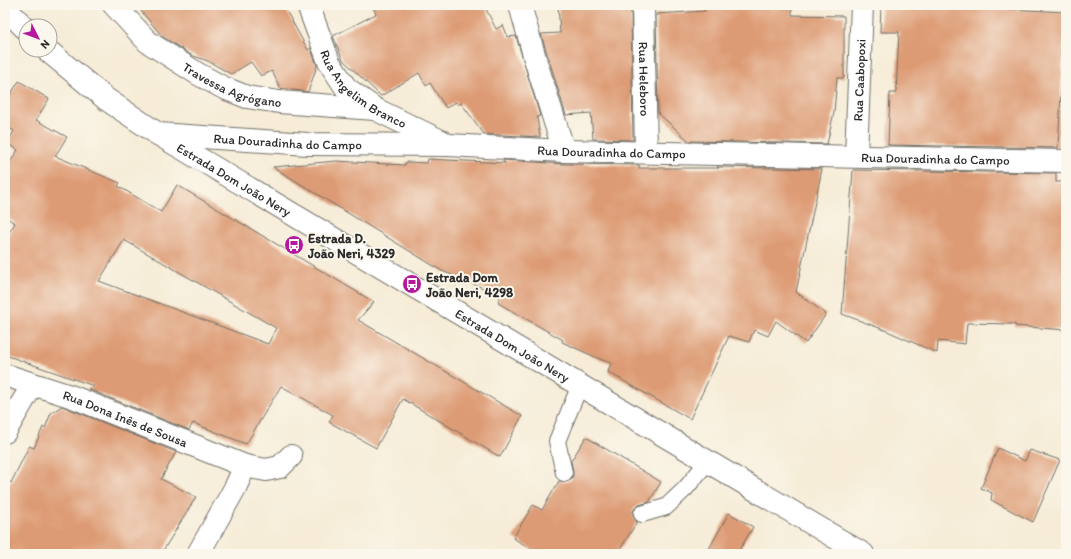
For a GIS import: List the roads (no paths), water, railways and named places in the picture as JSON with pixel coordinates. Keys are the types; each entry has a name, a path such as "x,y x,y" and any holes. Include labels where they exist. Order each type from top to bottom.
{"street":[{"name":"Travessa Agrógano","path":"114,5 148,42 198,74 224,88 247,97 279,102 375,109"},
{"name":"Rua Angelim Branco","path":"308,5 329,62 346,88 375,109 448,145"},
{"path":"520,5 564,151"},
{"name":"Rua Heleboro","path":"643,5 646,152"},
{"name":"Rua Caabopoxi","path":"856,156 862,5"},
{"path":"5,8 18,21"},
{"name":"Estrada Dom João Nery","path":"57,58 106,99 158,134 863,554"},
{"name":"Rua Douradinha do Campo","path":"158,134 308,144 448,145 564,151 1066,161"},
{"name":"Rua Dona Inês de Sousa","path":"5,375 73,397 245,466 266,470 280,467 291,456"},
{"path":"5,432 33,384"},
{"path":"198,554 235,488 245,466"}],"lane":[{"path":"564,473 557,441 580,385"},
{"path":"642,514 666,507 686,488 708,462"}],"place":[{"name":"Estrada D. João Neri, 4329","path":"294,245"},
{"name":"Estrada Dom João Neri, 4298","path":"412,284"}]}
